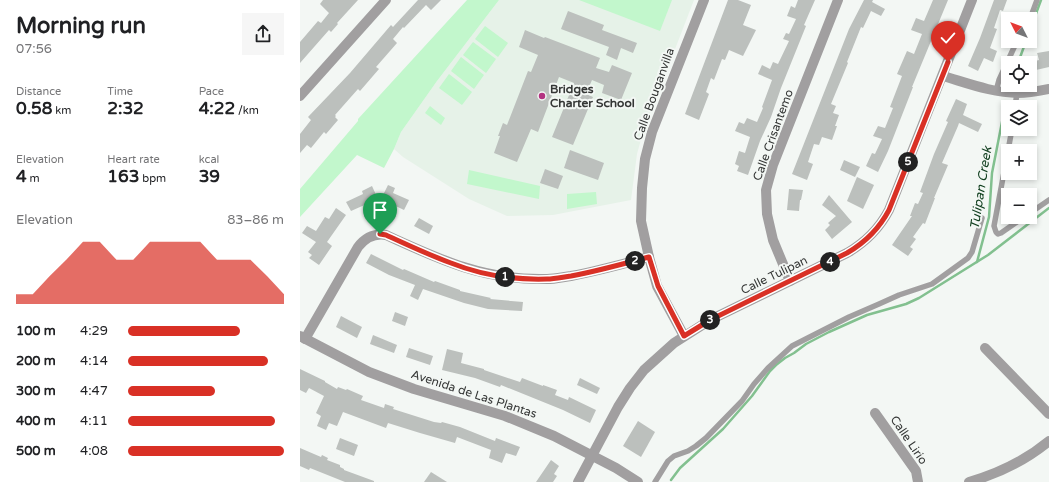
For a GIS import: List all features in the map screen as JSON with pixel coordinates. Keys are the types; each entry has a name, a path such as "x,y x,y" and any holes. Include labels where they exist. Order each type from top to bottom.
{"street":[{"path":"300,96 386,0"},
{"name":"Calle Bouganvilla","path":"684,336 658,286 649,257 641,221 642,188 645,159 652,132 704,0"},
{"name":"Calle Crisantemo","path":"790,281 774,240 767,214 766,190 773,165 838,0"},
{"name":"Calle Tulipan","path":"578,482 618,407 630,388 644,370 674,343 710,320 860,246 874,233 889,210 972,0"},
{"path":"943,76 996,91 1017,93 1049,89"},
{"path":"302,337 358,247 362,242 374,235 386,235 461,267 487,274 523,279 557,278 592,272 649,257"},
{"name":"Avenida de Las Plantas","path":"302,337 369,372 414,389 505,416 554,436 616,468 638,482"},
{"path":"985,348 1049,414"},
{"name":"Calle Lirio","path":"875,414 916,471 918,482"},
{"path":"969,482 990,479 1028,456 1049,441"}],"lane":[{"path":"1033,12 1037,0"},
{"path":"996,91 999,80 1014,48"},
{"path":"1016,100 1017,93"},
{"path":"1001,188 1011,136"},
{"path":"1001,188 994,226 996,232 998,234 1001,233 1014,224"},
{"path":"1037,208 1049,200"},
{"path":"655,482 668,461 674,456 688,451 706,438 742,401 768,368 792,346 849,317 885,301 932,284 968,258 972,252 982,218"}],"shaded area":[{"name":"Bridges Charter School","path":"499,0 694,0 643,132 637,154 631,200 553,215 507,216 469,199 403,157 394,149 401,132 437,81"}],"green space":[{"path":"467,0 499,0 437,81 401,132 384,168 357,155 300,217 300,189 358,121 358,119"},
{"path":"579,0 672,0 660,31"},
{"path":"485,26 508,43 498,57 475,39"},
{"path":"473,42 496,59 486,73 463,55"},
{"path":"461,57 484,75 474,89 451,71"},
{"path":"449,74 472,92 462,105 439,88"},
{"path":"430,106 445,118 441,125 425,113"},
{"path":"469,170 540,186 539,199 467,184"},
{"path":"596,192 597,204 567,209 567,194"}],"building":[{"path":"323,0 358,0 337,23 338,24 331,32 329,30 300,63 300,42 318,21 321,23 329,13 320,4"},
{"path":"418,0 441,0 431,10 426,5 404,28 403,27 393,39 397,43 376,67 379,69 360,91 358,89 335,115 338,120 326,134 324,132 311,148 307,145 300,153 300,134 311,120 308,117 350,73 391,25 393,27"},
{"path":"728,0 738,0 751,5 743,25 756,30 743,56 729,50 725,60 722,59 714,80 711,78 706,92 709,94 699,120 685,114"},
{"path":"798,0 815,0 804,25 806,26 748,175 737,171 739,166 735,164 739,151 745,153 750,137 735,131 739,122 744,124 747,118 757,122 772,80 758,74 762,65 770,69 773,62 778,64 789,41 783,39 786,33 789,34 796,19 787,16 791,6 795,8"},
{"path":"864,0 873,0 872,2 885,9 881,16 871,11 863,28 861,27 831,104 836,106 833,113 839,115 835,126 837,126 832,140 822,137 819,145 814,144 808,162 813,164 807,180 792,174 849,29"},
{"path":"933,0 948,0 912,87 888,151 878,172 866,166 872,153 875,154 882,139 873,136 878,126 885,128 893,108 890,107 902,76 897,74 907,51 914,54 922,34 911,30 916,18 924,21"},
{"path":"994,0 1007,0 1003,11 1000,10 994,28 997,29 990,48 997,51 993,62 984,58 978,71 968,66"},
{"path":"568,11 604,25 602,30 637,43 633,53 621,48 617,60 606,55 609,47 561,29"},
{"path":"525,30 600,58 596,68 609,72 612,65 632,73 621,100 602,93 604,85 592,80 586,94 593,97 573,145 552,137 574,83 559,77 538,132 531,129 517,162 494,153 503,123 507,125 528,71 531,72 538,55 519,47"},
{"path":"1049,51 1049,67 1037,70 1037,60 1039,60 1037,53"},
{"path":"956,99 967,104 963,115 982,124 978,132 959,123 942,163 948,165 925,224 923,223 913,237 916,239 910,247 913,249 908,256 892,245 912,216 910,216 915,203 918,204 923,193 920,192 948,122 946,121"},
{"path":"570,150 604,163 598,180 564,168"},
{"path":"844,160 860,167 855,177 840,170"},
{"path":"545,169 563,176 558,189 540,183"},
{"path":"857,177 874,185 863,209 847,201"},
{"path":"388,185 395,188 393,193 409,200 404,210 381,199"},
{"path":"372,186 378,199 351,211 346,202 363,194 362,191"},
{"path":"789,189 803,190 799,211 787,210"},
{"path":"829,195 852,222 832,239 825,230 830,225 828,223 836,216 822,205"},
{"path":"336,208 346,215 327,242 332,246 319,265 309,258 312,255 308,252 316,242 302,233 307,226 316,231 325,217 329,219"},
{"path":"419,218 433,226 429,234 414,226"},
{"path":"371,254 403,270 404,269 460,291 491,298 490,299 523,302 522,311 488,309 464,303 423,289 418,300 410,296 415,285 389,275 366,263"},
{"path":"395,312 408,317 405,326 392,321"},
{"path":"341,316 362,327 357,338 336,327"},
{"path":"373,335 397,345 394,353 370,344"},
{"path":"409,348 433,356 430,365 406,357"},
{"path":"447,349 463,353 461,363 484,369 520,382 522,378 543,385 557,390 555,395 568,400 569,397 596,410 590,423 563,410 501,385 500,387 475,378 442,370"},
{"path":"300,369 325,381 337,389 338,387 347,389 363,396 361,400 384,408 385,404 394,407 393,409 434,422 442,422 460,427 495,441 496,438 520,447 516,456 506,453 502,463 489,458 491,450 457,437 455,443 388,423 386,428 343,412 337,426 329,423 326,430 317,426 321,416 316,413 324,396 309,388 306,393 300,390"},
{"path":"580,378 600,388 597,394 577,385"},
{"path":"638,421 655,432 641,457 623,446"},
{"path":"340,438 358,445 354,456 336,449"},
{"path":"300,448 321,457 322,455 328,458 327,460 340,465 340,467 344,470 374,482 345,482 310,468 309,470 300,466"},
{"path":"551,460 559,466 554,474 557,476 553,482 536,482"},
{"path":"431,472 447,482 424,482"}],"waterway":[{"name":"Tulipan Creek","path":"1037,12 1041,0"},
{"name":"Tulipan Creek","path":"1021,56 1023,48"},
{"name":"Tulipan Creek","path":"977,262 989,217 992,173 1001,127"},
{"path":"671,480 680,468 723,429 752,396 770,371 785,358 806,344 829,332 867,315 906,304 919,298 988,255 1049,208"}],"place":[{"name":"Bridges Charter School","path":"542,96"}],"route":[{"path":"380,234 386,235 461,267 487,274 523,279 557,278 592,272 649,257 658,286 684,336 710,320 860,246 874,233 886,217 948,62"}]}
